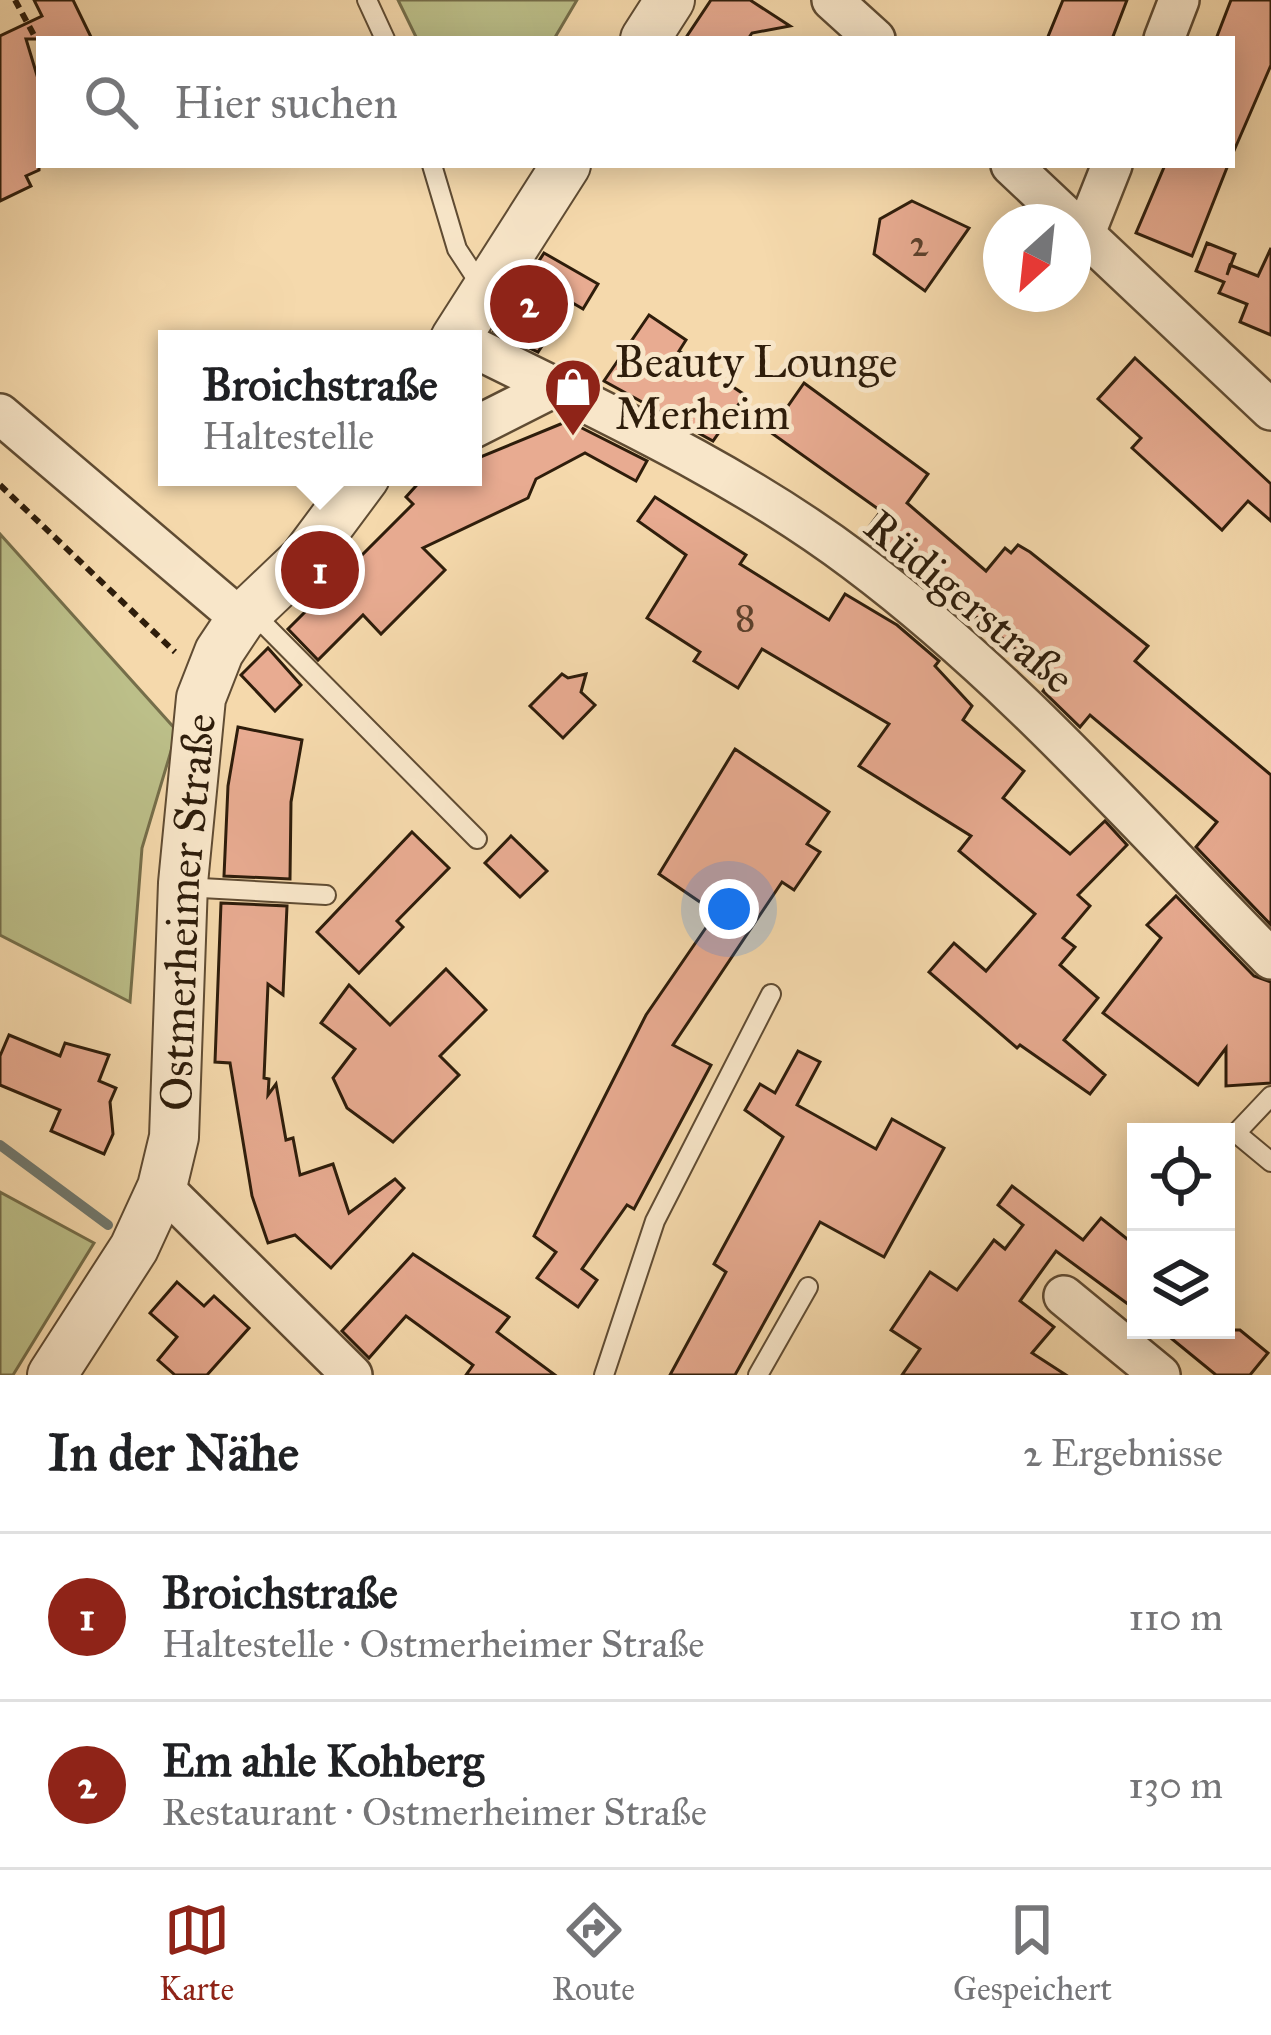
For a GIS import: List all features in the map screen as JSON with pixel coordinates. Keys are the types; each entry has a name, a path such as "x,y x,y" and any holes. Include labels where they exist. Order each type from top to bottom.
{"street":[{"path":"648,36 670,0"},
{"path":"832,0 872,36"},
{"path":"1164,36 1179,0"},
{"path":"461,330 564,168"},
{"path":"1015,168 1054,204"},
{"path":"1091,217 1111,168"},
{"path":"1091,238 1271,410"},
{"name":"Rüdigerstraße","path":"482,351 746,487 855,561 1012,690 1271,959"},
{"path":"482,423 554,387"},
{"path":"0,414 246,615"},
{"name":"Ostmerheimer Straße","path":"52,1375 134,1248 162,1187 177,1099 183,887 201,698 219,652 246,615 304,559 358,486"},
{"path":"162,1187 352,1375"},
{"path":"1064,1296 1160,1375"}],"lane":[{"path":"367,0 384,36"},
{"path":"434,168 457,249 485,290"},
{"path":"246,615 477,839"},
{"path":"183,887 326,896"},
{"path":"604,1375 656,1222 771,994"},
{"path":"1271,1096 1236,1133 1271,1162"},
{"path":"758,1375 808,1288"}],"path":[{"path":"15,0 34,38"},
{"path":"0,485 156,636 202,665 201,698"}],"green space":[{"path":"398,0 577,0 556,36 416,36"},
{"path":"0,534 177,731 142,848 130,1002 0,935"},
{"path":"0,1192 94,1243 13,1375 0,1375"}],"building":[{"path":"34,0 73,0 91,36 26,39 36,72 39,170 26,176 31,186 0,201 0,36 42,16"},
{"path":"711,0 750,0 790,26 750,36 687,36"},
{"path":"1063,0 1127,0 1113,36 1048,36"},
{"path":"1231,0 1271,0 1271,65 1235,148 1235,36 1217,36"},
{"path":"1164,168 1227,168 1192,256 1136,233"},
{"path":"912,201 969,228 925,291 874,254 880,219"},
{"path":"1207,243 1235,254 1231,265 1258,276 1271,248 1271,335 1240,322 1247,304 1219,293 1224,282 1196,271"},
{"path":"544,253 598,284 583,309 571,302 538,352 494,331"},
{"path":"649,315 686,340 679,351 745,395 713,441 604,381"},
{"path":"1135,358 1271,484 1271,521 1248,501 1222,530 1132,448 1141,438 1098,399"},
{"path":"804,383 928,474 907,503 986,571 1005,548 1011,553 1018,545 1030,552 1148,646 1135,661 1271,775 1271,925 1196,847 1217,822 1090,715 1080,727 1043,691 1052,679 975,616 969,624 862,536 881,511 770,432"},
{"path":"568,421 647,461 636,481 585,453 536,479 528,498 423,548 445,570 381,634 363,615 318,660 288,629 413,504 406,497 416,486 482,486 482,456"},
{"path":"655,497 746,555 740,564 829,620 845,594 897,625 939,661 935,666 972,706 963,720 1024,771 1003,798 1070,854 1105,821 1127,845 1078,895 1090,906 1063,938 1075,947 1060,965 1098,998 1064,1040 1105,1075 1090,1094 1020,1045 1017,1048 929,972 954,943 986,971 1035,914 959,851 971,836 859,766 889,724 762,649 738,688 694,661 700,652 647,618 686,555 638,521"},
{"path":"268,648 301,685 275,711 241,675"},
{"path":"562,674 568,678 586,674 581,692 595,705 563,738 530,706"},
{"path":"238,727 302,740 291,802 290,879 224,876 228,786"},
{"path":"735,749 829,812 807,844 820,852 794,890 782,882 673,1045 711,1065 634,1209 627,1205 582,1269 597,1280 578,1307 537,1278 556,1252 534,1236 646,1015 716,913 659,874"},
{"path":"412,832 449,868 397,921 403,927 359,973 317,932"},
{"path":"511,836 547,871 520,897 485,863"},
{"path":"1176,896 1254,976 1271,982 1271,1083 1226,1086 1226,1048 1198,1085 1103,1013 1161,938 1147,925"},
{"path":"221,903 287,906 283,995 268,984 264,1078 269,1079 268,1095 276,1084 286,1140 293,1138 300,1175 333,1164 349,1213 395,1179 404,1188 331,1268 295,1235 268,1243 252,1196 230,1063 215,1062"},
{"path":"446,969 486,1010 440,1056 459,1075 393,1142 347,1108 333,1078 355,1049 321,1023 349,985 390,1025"},
{"path":"9,1035 60,1056 65,1043 109,1055 99,1081 116,1088 110,1102 113,1134 104,1154 51,1131 60,1110 0,1085 0,1056"},
{"path":"798,1051 820,1062 797,1105 876,1149 892,1119 944,1148 884,1257 820,1222 735,1375 670,1375 726,1272 714,1264 783,1137 745,1110 760,1084 775,1093"},
{"path":"1012,1186 1083,1240 1101,1218 1127,1239 1127,1303 1056,1251 1020,1301 1054,1327 1032,1353 1066,1375 902,1375 920,1349 891,1330 930,1272 957,1290 994,1240 1005,1249 1023,1225 998,1205"},
{"path":"413,1254 509,1317 497,1332 555,1375 466,1375 473,1365 406,1316 369,1358 342,1331"},
{"path":"177,1282 204,1306 214,1296 249,1328 207,1375 175,1375 158,1360 177,1337 150,1313"},
{"path":"1235,1330 1240,1330 1268,1353 1250,1375 1216,1375 1172,1339 1235,1339"}],"waterway":[{"path":"0,1145 108,1225"}],"place":[{"name":"Em ahle Kohberg","path":"529,304"},
{"name":"Beauty Lounge Merheim","path":"573,438"},
{"name":"Broichstraße","path":"320,570"}]}
